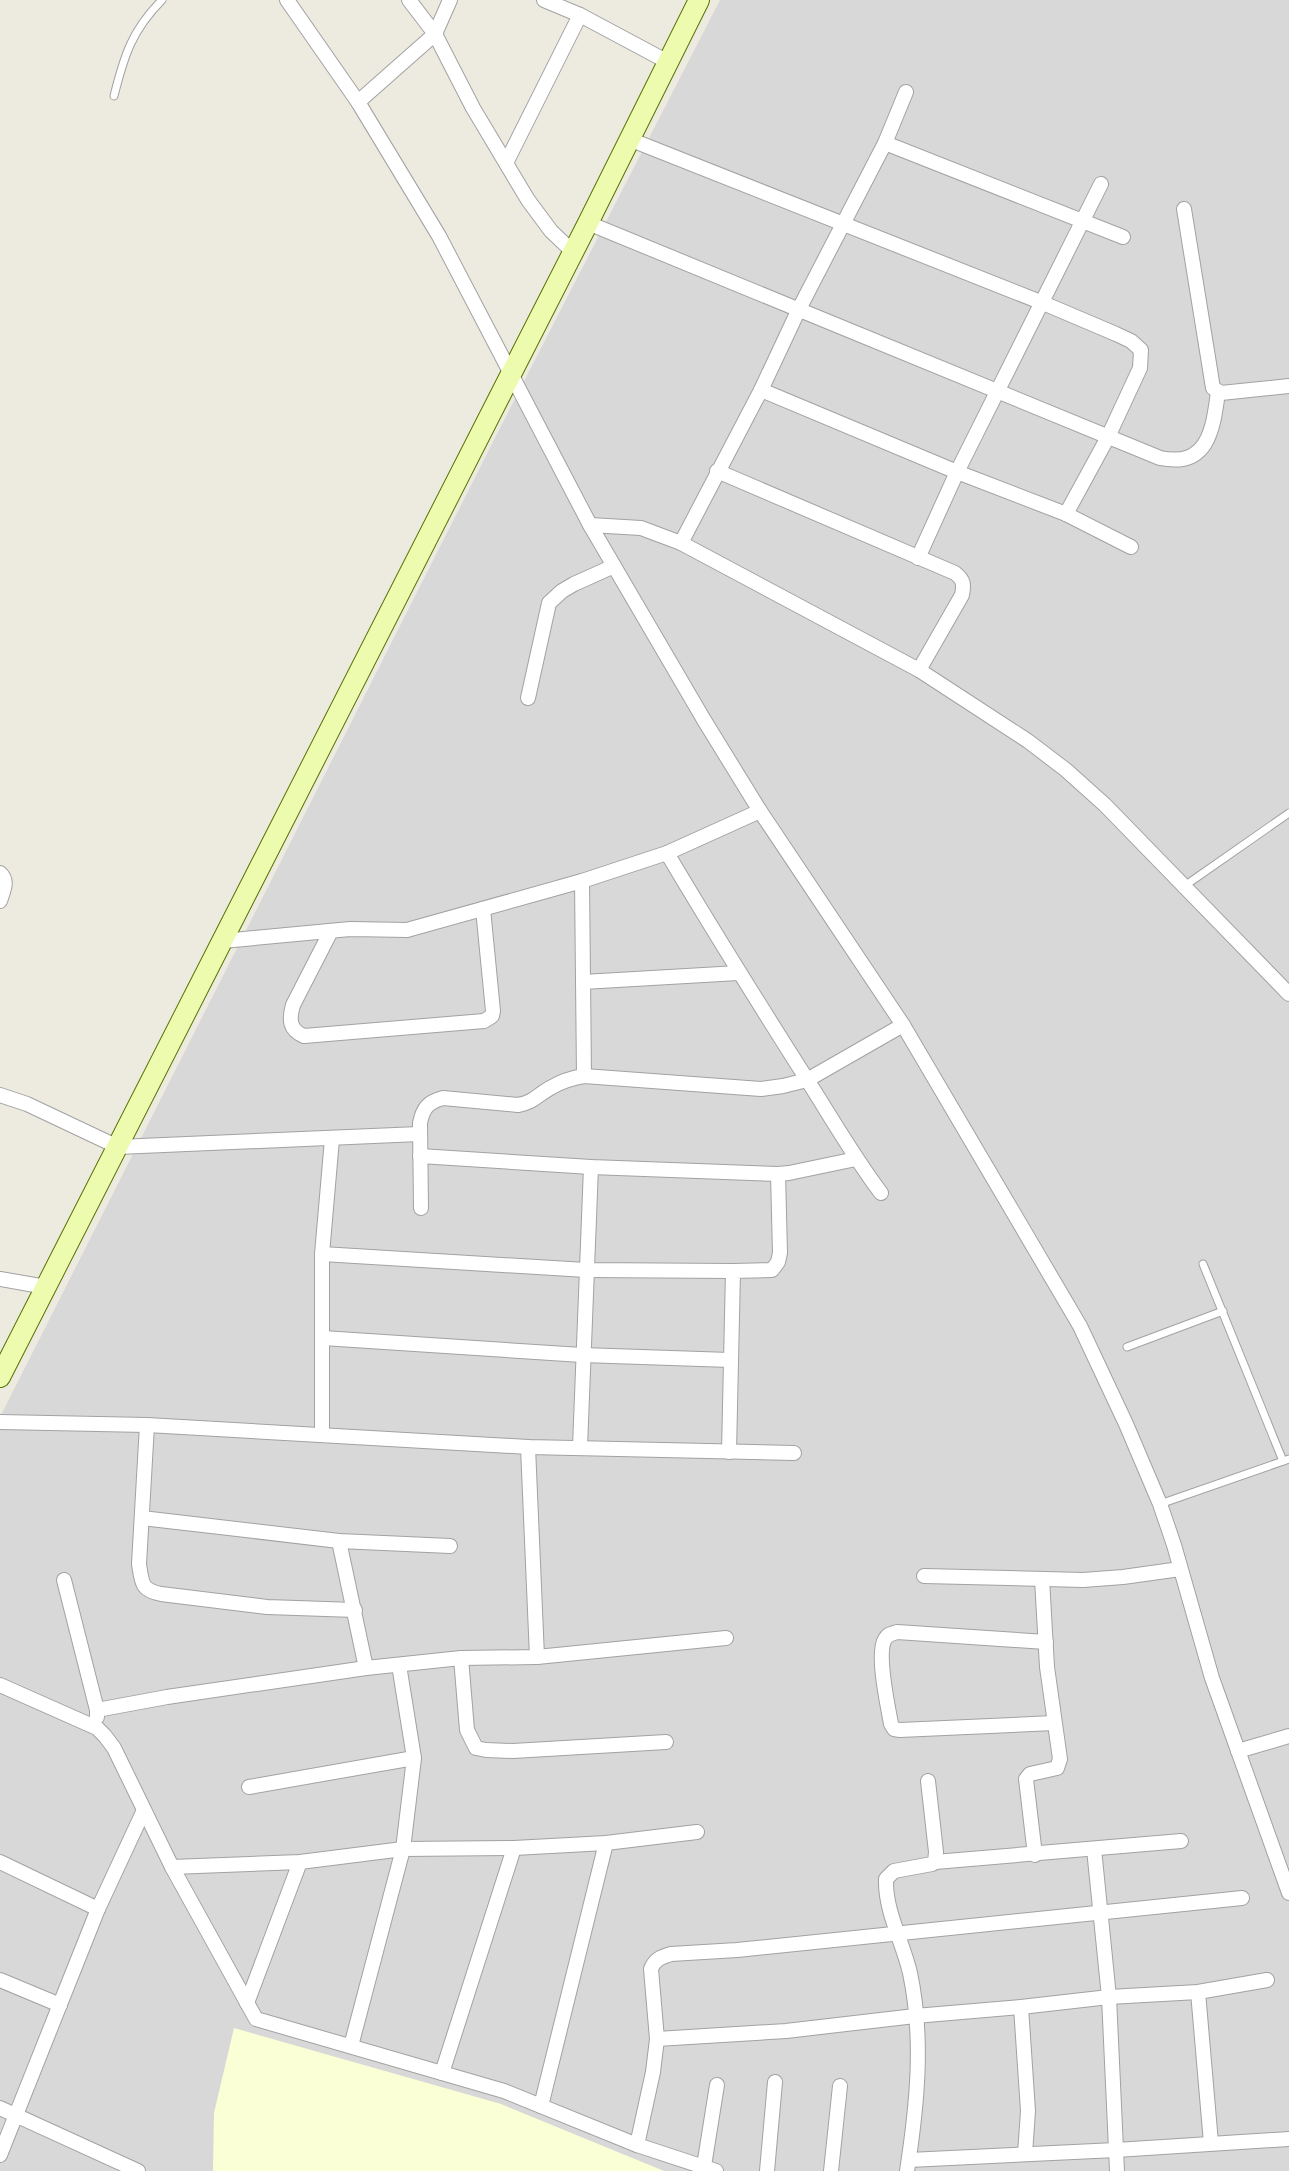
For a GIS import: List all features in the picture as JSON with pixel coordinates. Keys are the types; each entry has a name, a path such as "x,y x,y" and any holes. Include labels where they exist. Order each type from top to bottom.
{"street":[{"path":"287,0 358,102 439,236 590,525 760,811 903,1024 1080,1326 1160,1504 1212,1678 1289,1893"},
{"path":"409,0 435,34 473,108 539,217 572,251"},
{"path":"358,102 435,34 450,0"},
{"path":"544,0 580,15 668,62"},
{"path":"0,1377 588,223 699,0"},
{"path":"506,162 580,15"},
{"path":"681,543 885,143 906,92"},
{"path":"629,139 1043,303 1123,338 1141,351 1140,368 1108,437 1066,514"},
{"path":"885,143 1123,237"},
{"path":"918,558 957,472 1101,184"},
{"path":"1184,209 1213,388 1218,392 1289,386"},
{"path":"588,223 1160,458 1178,460 1188,458 1201,448 1214,423 1218,392"},
{"path":"761,390 957,472 1066,514 1131,548"},
{"path":"717,471 955,573 963,582 962,595 919,669"},
{"path":"590,525 641,528 681,543 919,669 1028,741 1066,770 1105,805 1289,994"},
{"path":"528,699 549,603 574,584 614,566"},
{"path":"223,940 331,931 407,930 582,881 667,853 760,811"},
{"path":"667,853 738,973 855,1159 881,1193"},
{"path":"0,873 5,882 0,901"},
{"path":"582,881 584,1076"},
{"path":"331,931 293,1005 290,1017 291,1026 296,1033 304,1036 484,1021 492,1016 493,1011 483,909"},
{"path":"583,982 738,973"},
{"path":"422,1209 419,1134 423,1110 435,1101 443,1098 528,1104 557,1084 584,1076 761,1089 783,1086 807,1080 903,1024"},
{"path":"0,1095 27,1104 118,1147 419,1134"},
{"path":"322,1434 322,1254 332,1139"},
{"path":"420,1156 591,1167 778,1174 855,1159"},
{"path":"580,1447 591,1167"},
{"path":"322,1254 586,1270 772,1270 778,1263 778,1174"},
{"path":"729,1452 733,1271"},
{"path":"0,1279 46,1287"},
{"path":"323,1338 582,1355 730,1360"},
{"path":"0,1422 147,1425 528,1447 794,1453"},
{"path":"147,1425 139,1564 143,1585 147,1590 161,1594 267,1607 355,1610"},
{"path":"528,1447 537,1657"},
{"path":"142,1518 339,1541 450,1546"},
{"path":"339,1541 366,1668"},
{"path":"924,1576 1083,1580 1180,1569"},
{"path":"1035,1855 1026,1781 1030,1774 1059,1766 1060,1759 1054,1723 1042,1579"},
{"path":"64,1580 97,1710 96,1728"},
{"path":"1046,1642 897,1632 888,1635 883,1641 882,1665 891,1724 894,1729 1054,1723"},
{"path":"97,1710 167,1697 366,1668 461,1658 537,1657 726,1638"},
{"path":"461,1658 467,1730 476,1748 513,1751 666,1742"},
{"path":"351,2046 404,1849 414,1758 399,1665"},
{"path":"0,1684 96,1728 105,1736 114,1748 172,1867 256,2019 504,2091 637,2145 710,2168 717,2085"},
{"path":"1238,1751 1289,1736"},
{"path":"249,1787 414,1758"},
{"path":"928,1780 936,1852 935,1862"},
{"path":"0,2155 98,1909 144,1810"},
{"path":"172,1867 300,1862 404,1849 514,1848 606,1842 697,1832"},
{"path":"1181,1841 935,1862 894,1871 887,1877 886,1886 896,1932 910,1972 919,2068 908,2165 1025,2154 1289,2139"},
{"path":"541,2106 606,1842"},
{"path":"442,2073 514,1848"},
{"path":"1094,1849 1109,1997 1118,2171"},
{"path":"0,1862 98,1909"},
{"path":"247,2002 300,1862"},
{"path":"637,2145 654,2065 657,2039 651,1969 654,1962 661,1957 671,1954 737,1950 1242,1898"},
{"path":"0,1980 60,2005"},
{"path":"657,2039 786,2031 1109,1997 1198,1992 1267,1980"},
{"path":"1198,1992 1211,2143"},
{"path":"1021,2007 1028,2111 1025,2154"},
{"path":"767,2171 775,2082"},
{"path":"831,2171 840,2086"},
{"path":"0,2108 138,2171"}],"lane":[{"path":"114,96 127,51 138,28 162,0"},
{"path":"1183,887 1289,813"},
{"path":"1160,1504 1286,1460 1203,1264"},
{"path":"1127,1347 1222,1311"}],"shaded area":[{"path":"720,0 1289,0 1289,2171 0,2171 0,1417 501,426"},
{"path":"234,2028 501,2104 664,2171 213,2171 214,2113"}]}
